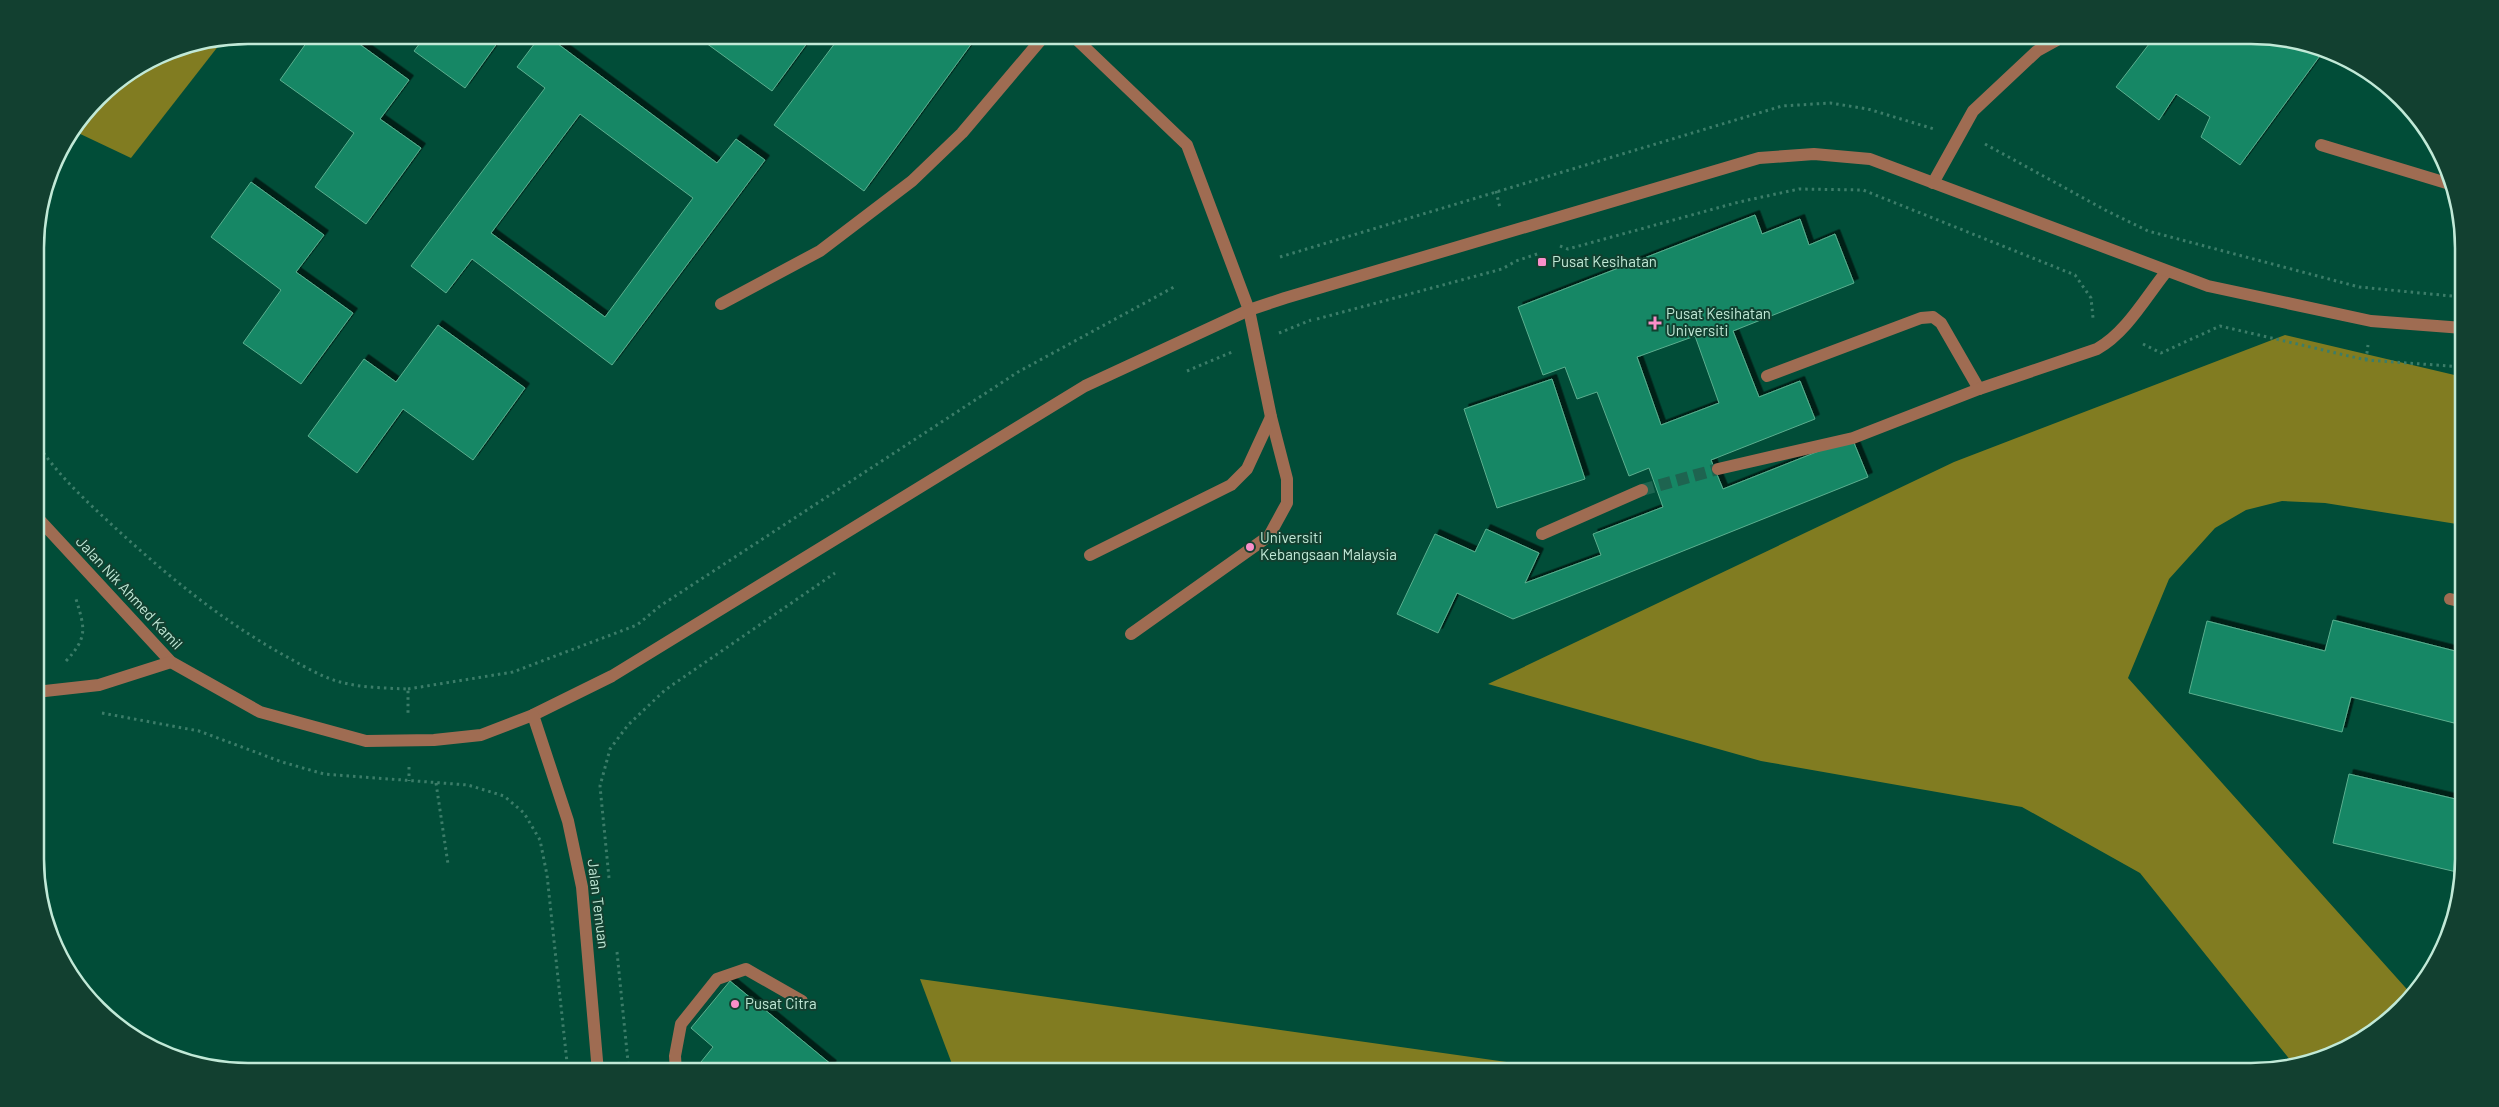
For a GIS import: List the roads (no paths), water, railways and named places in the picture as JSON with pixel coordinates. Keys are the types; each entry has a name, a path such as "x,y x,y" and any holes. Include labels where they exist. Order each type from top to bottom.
{"street":[{"path":"721,304 820,252 912,181 962,133 1037,44"},
{"path":"1081,44 1187,145 1249,310 1271,417 1287,478 1287,504 1269,536 1258,546 1131,634"},
{"path":"1933,183 1973,111 2036,51 2049,44"},
{"path":"2321,145 2444,181"},
{"name":"Jalan Nik Ahmed Kamil","path":"44,525 171,662 260,712 366,741 434,740 481,735 533,715 612,676 1085,386 1249,310 1759,158 1814,154 1870,159 2166,272 2208,286 2371,321 2455,327"},
{"path":"1718,469 1853,438 1979,389 2097,349 2109,342 2119,331 2166,272"},
{"path":"1767,376 1921,318 1932,317 1941,323 1979,389"},
{"path":"1090,555 1231,485 1247,469 1271,417"},
{"path":"1542,534 1642,490"},
{"path":"2450,599 2455,600"},
{"path":"44,691 99,685 171,662"},
{"name":"Jalan Temuan","path":"533,715 568,821 582,887 597,1063"},
{"path":"676,1063 681,1024 717,979 746,969 802,1001"}],"tunnel":[{"path":"1642,490 1718,469"}],"place":[{"name":"Pusat Kesihatan","path":"1542,262"},
{"name":"Pusat Kesihatan Universiti","path":"1655,323"},
{"name":"Universiti Kebangsaan Malaysia","path":"1250,547"},
{"name":"Pusat Citra","path":"735,1004"}]}
